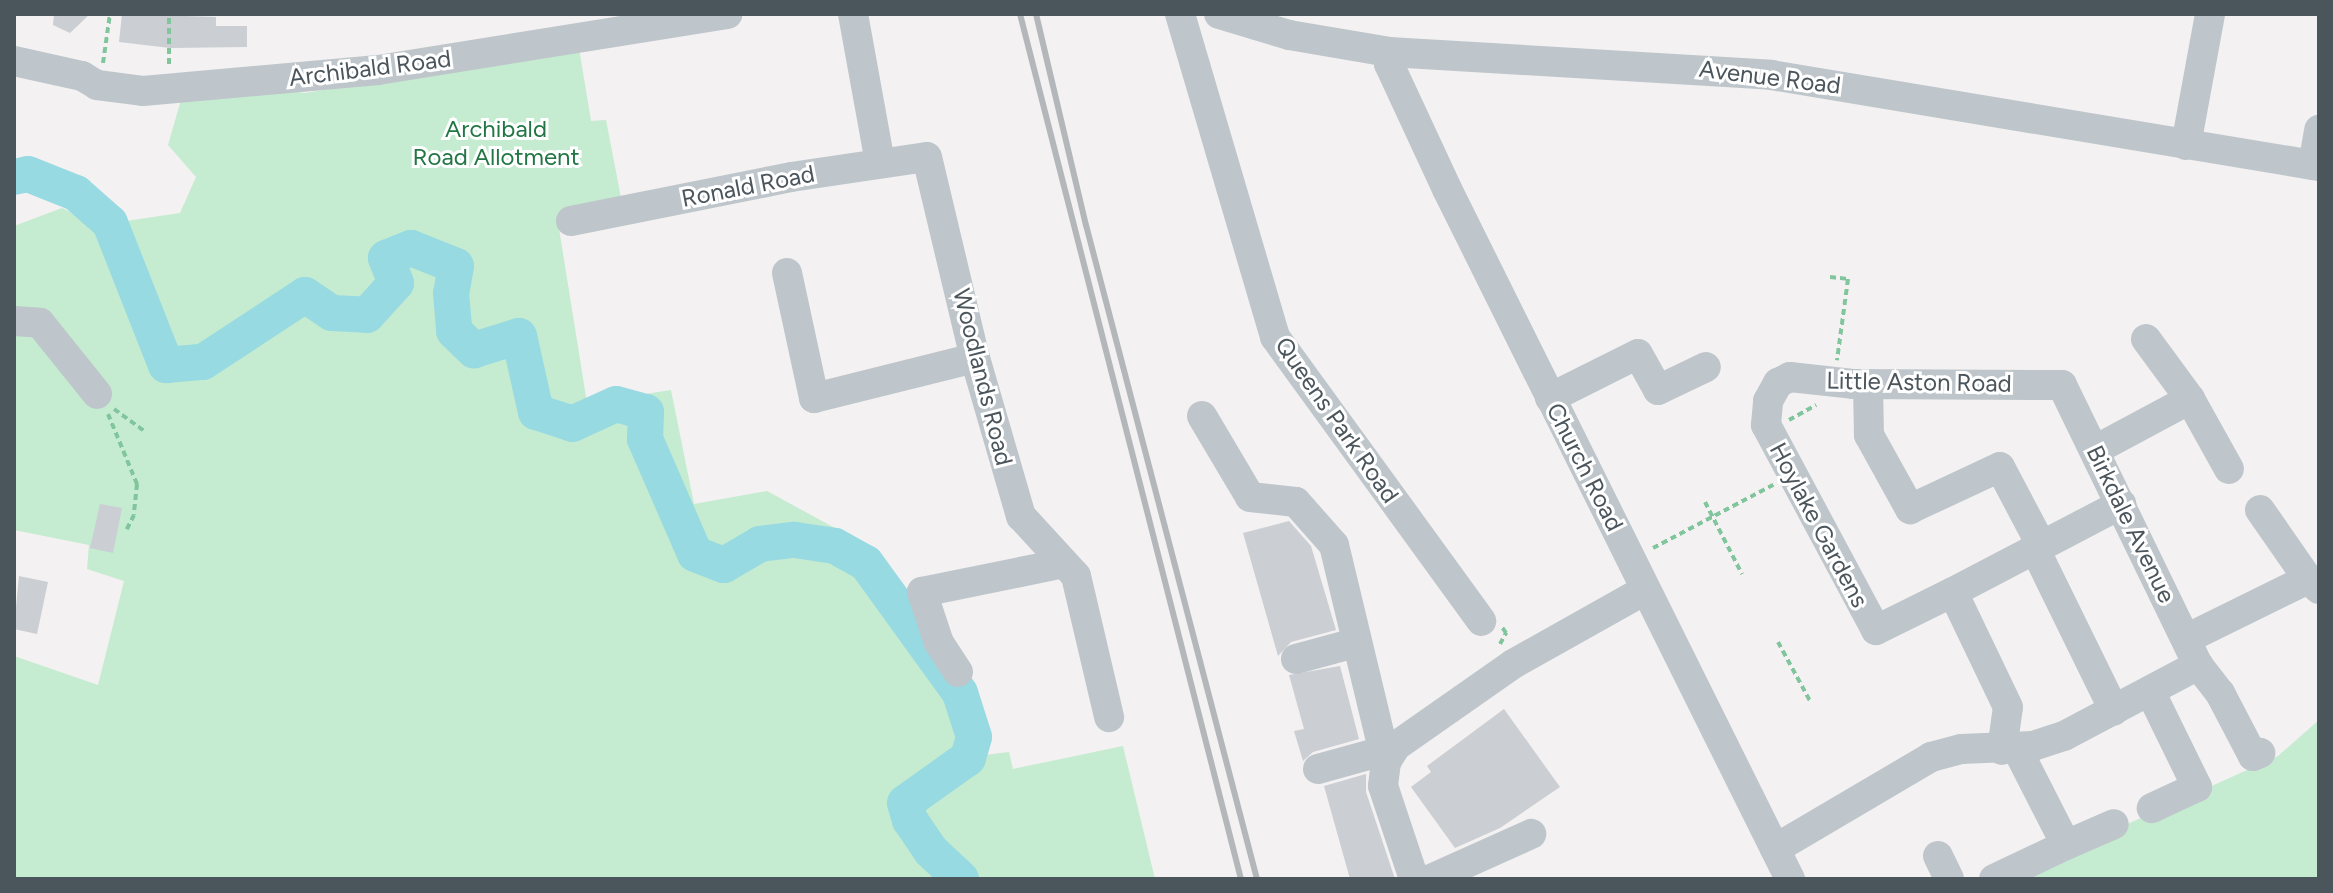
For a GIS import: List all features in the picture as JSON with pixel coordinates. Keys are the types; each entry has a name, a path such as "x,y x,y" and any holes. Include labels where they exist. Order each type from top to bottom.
{"street":[{"name":"Archibald Road","path":"14,61 82,76 97,85 143,91 169,86 378,70 728,14"},
{"path":"853,14 880,163"},
{"name":"Queens Park Road","path":"1180,14 1275,337 1499,639"},
{"name":"Avenue Road","path":"1219,14 1289,24 1389,52 1771,75 2316,166"},
{"path":"2186,145 2210,14"},
{"name":"Church Road","path":"1389,52 1389,64 1550,398 1790,879"},
{"path":"2316,166 2319,130"},
{"name":"Ronald Road","path":"571,221 880,163 927,157"},
{"name":"Woodlands Road","path":"927,157 975,358 1021,516 1068,570"},
{"path":"787,273 814,398 975,358"},
{"path":"14,321 40,323 97,394"},
{"path":"2146,339 2190,399 2229,469"},
{"path":"1550,398 1638,354 1658,390 1706,367"},
{"name":"Little Aston Road","path":"1778,383 1790,377 1852,383 2062,385"},
{"name":"Hoylake Gardens","path":"1778,383 1768,401 1769,431 1876,630 1953,592"},
{"path":"1852,383 1869,435 1910,509 1989,468 2000,467 2114,710"},
{"name":"Birkdale Avenue","path":"2062,385 2192,652 2220,693 2253,756 2260,753"},
{"path":"2095,450 2190,399"},
{"path":"1202,416 1250,497 1296,502 1334,545 1384,757 1383,786 1414,879"},
{"path":"2066,845 2010,750 2008,707 1953,592 2037,545 2121,504"},
{"path":"1775,849 1931,757 1961,749 2010,750 2064,736 2150,691 2192,652 2313,584 2260,510"},
{"path":"958,672 939,643 922,592 1068,570 1109,717"},
{"path":"1318,769 1384,757 1499,639 1645,590"},
{"path":"1296,659 1355,643"},
{"path":"2150,691 2206,782 2152,808"},
{"path":"1994,879 2114,824"},
{"path":"1431,879 1531,834"}],"path":[{"path":"97,85 110,14"},
{"path":"169,14 169,86"},
{"path":"1769,431 1852,383 1848,279 1830,277"},
{"path":"127,529 134,515 137,484 125,445 102,403 144,431"},
{"path":"1644,553 1792,474"},
{"path":"1705,502 1742,574"},
{"path":"1778,642 1810,701"}],"green space":[{"name":"Archibald Road Allotment","path":"579,48 591,121 606,120 622,203 557,216 587,403 671,390 694,504 767,491 877,551 970,699 983,730 984,755 1009,752 1013,769 1123,746 1155,879 14,879 14,656 98,685 124,581 87,569 89,545 14,530 14,226 62,208 99,225 180,213 196,177 168,145 185,86 234,84 305,93"},
{"path":"2319,720 2319,879 2006,879 2278,756"}],"building":[{"path":"54,14 90,14 70,33 53,25"},
{"path":"122,14 216,17 216,26 247,26 247,47 170,48 119,42"},
{"path":"100,504 122,508 113,553 90,548"},
{"path":"1289,521 1311,546 1336,630 1291,642 1278,656 1243,533"},
{"path":"19,576 48,582 37,634 14,629"},
{"path":"1340,666 1359,739 1313,752 1303,761 1294,731 1304,729 1289,675"},
{"path":"1504,709 1560,787 1500,828 1455,848 1411,787 1431,772 1427,766"},
{"path":"1366,774 1366,792 1395,879 1350,879 1324,786"}],"waterway":[{"path":"14,177 28,174 76,193 110,223 166,365 203,362 305,295 332,313 367,315 396,283 386,258 411,248 456,266 451,293 454,331 474,350 519,336 536,412 572,424 616,404 646,412 645,439 695,554 724,565 760,544 795,540 835,546 866,563 960,693 974,737 968,758 905,803 910,820 931,851 961,879"}],"railway":[{"path":"1020,14 1241,879"},
{"path":"1036,14 1086,225 1257,879"}]}
